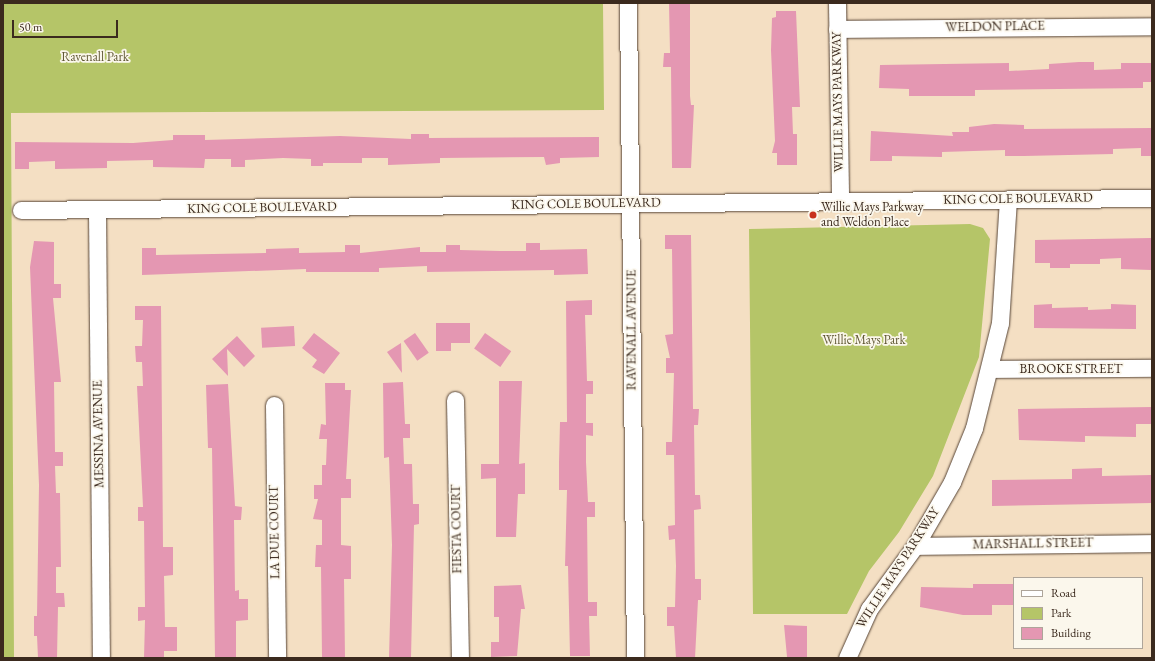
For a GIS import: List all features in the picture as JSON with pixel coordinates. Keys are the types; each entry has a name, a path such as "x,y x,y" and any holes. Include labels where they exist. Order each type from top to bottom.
{"street":[{"name":"RAVENALL AVENUE","path":"628,3 632,203 635,658"},
{"name":"WILLIE MAYS PARKWAY","path":"837,3 840,201"},
{"name":"WELDON PLACE","path":"837,29 1152,26"},
{"name":"KING COLE BOULEVARD","path":"21,210 1152,198"},
{"name":"WILLIE MAYS PARKWAY","path":"847,658 869,609 915,546 952,482 966,448 990,369 1006,272 1008,199"},
{"name":"MESSINA AVENUE","path":"97,210 101,658"},
{"name":"BROOKE STREET","path":"990,369 1152,368"},
{"name":"FIESTA COURT","path":"455,400 460,658"},
{"name":"LA DUE COURT","path":"274,406 277,658"},
{"name":"MARSHALL STREET","path":"915,546 1152,543"}],"green space":[{"name":"Ravenall Park","path":"3,3 603,3 604,110 11,113 14,658 3,658"},
{"name":"Willie Mays Park","path":"970,224 983,228 990,239 979,357 933,476 899,532 869,571 847,614 753,614 749,229"}],"building":[{"path":"669,3 690,3 690,96 691,105 694,105 691,168 672,168 671,67 663,67 664,53 670,53"},
{"path":"776,11 796,11 800,107 792,107 793,134 797,134 797,165 777,165 777,153 772,153 775,141 771,50 772,18 776,17"},
{"path":"1094,62 1094,70 1121,69 1121,63 1152,63 1152,82 1143,82 1143,88 975,90 975,96 909,96 909,89 879,88 880,65 1009,63 1009,71 1049,69 1049,64"},
{"path":"994,124 1024,125 1024,129 1152,128 1152,156 1141,156 1141,148 1113,149 1113,154 1024,156 1005,156 1005,150 942,152 942,157 892,156 892,161 870,161 871,131 953,136 952,132 969,132 969,127"},
{"path":"411,134 429,134 429,138 599,137 599,157 560,158 560,163 546,165 544,157 440,158 440,163 388,165 388,158 362,158 362,163 323,163 323,166 311,166 311,159 283,158 245,160 245,167 231,167 231,159 205,159 204,168 153,167 153,160 107,161 107,168 55,169 55,161 29,162 29,169 15,169 15,142 133,143 173,140 173,135 205,135 205,140 340,136 411,139"},
{"path":"665,235 691,235 693,409 699,409 698,425 694,425 695,495 700,495 701,509 694,510 695,579 701,579 701,600 698,600 695,658 676,658 674,626 667,626 667,607 675,607 676,566 675,539 669,540 668,526 675,525 674,455 666,455 666,442 672,442 674,373 666,373 666,358 670,358 665,335 673,334 672,249 665,249"},
{"path":"1151,238 1151,270 1121,269 1121,258 1100,259 1100,264 1070,264 1070,268 1050,268 1050,263 1035,263 1035,240"},
{"path":"34,241 54,242 54,284 61,284 61,298 53,298 61,382 54,382 55,452 63,452 63,466 55,466 56,493 60,493 61,567 56,567 56,593 64,593 65,607 58,607 57,658 38,658 37,636 34,636 34,616 37,616 39,485 30,267"},
{"path":"526,243 540,243 540,250 587,249 588,274 554,275 554,270 427,272 427,266 379,268 379,272 306,272 306,269 142,275 142,248 156,248 156,255 266,253 266,249 299,248 299,253 345,252 345,245 360,245 360,253 420,247 420,252 446,252 446,245 460,245 460,250 526,251"},
{"path":"592,300 592,315 585,315 587,381 593,381 593,394 586,394 586,423 593,423 593,436 586,435 588,502 595,502 595,517 587,517 588,602 597,602 597,616 589,616 590,656 570,656 568,566 565,566 567,490 559,490 560,422 567,422 566,301"},
{"path":"1052,304 1052,308 1088,307 1088,310 1111,309 1111,304 1136,305 1136,329 1034,328 1034,305"},
{"path":"135,306 161,306 163,547 173,547 173,575 164,576 165,627 177,627 177,651 164,651 164,658 144,658 145,620 138,621 138,607 145,607 144,521 138,521 138,507 143,507 137,386 143,386 142,362 136,362 135,346 142,346 143,320 135,320"},
{"path":"436,323 470,323 470,343 451,343 451,351 436,351"},
{"path":"294,326 295,346 262,348 261,328"},
{"path":"314,333 340,353 324,374 312,367 317,360 302,348"},
{"path":"415,333 429,353 417,361 404,341"},
{"path":"485,333 511,351 500,367 474,349"},
{"path":"237,336 255,356 244,367 227,349 228,376 212,359"},
{"path":"401,343 402,373 387,352"},
{"path":"499,381 522,381 519,464 525,463 525,494 518,494 516,537 496,537 496,478 481,479 481,464 499,464"},
{"path":"403,382 405,424 410,424 410,438 403,438 404,464 412,464 413,504 419,504 419,524 414,525 411,658 389,658 392,545 389,457 384,458 383,383"},
{"path":"325,383 345,383 345,390 351,390 346,479 351,479 351,498 341,498 341,545 351,546 351,579 344,579 345,658 322,658 321,567 315,567 316,545 322,545 322,520 313,519 318,499 314,499 314,485 322,485 322,465 326,465 327,439 319,439 321,424 326,425"},
{"path":"228,384 235,506 242,507 241,520 234,520 235,591 239,590 239,599 248,599 248,620 236,621 236,658 215,658 212,448 208,448 206,385"},
{"path":"1152,407 1152,424 1136,424 1136,437 1085,436 1085,442 1019,440 1018,409"},
{"path":"1102,468 1102,476 1152,475 1152,503 992,506 992,480 1072,479 1072,469"},
{"path":"973,584 1013,584 1013,605 992,605 992,615 963,615 920,607 921,587 973,588"},
{"path":"521,585 525,609 521,609 517,656 491,657 491,642 499,642 499,617 494,617 494,586"},
{"path":"784,625 807,626 807,657 787,657"}],"place":[{"name":"Willie Mays Parkway and Weldon Place","path":"813,215"}]}
